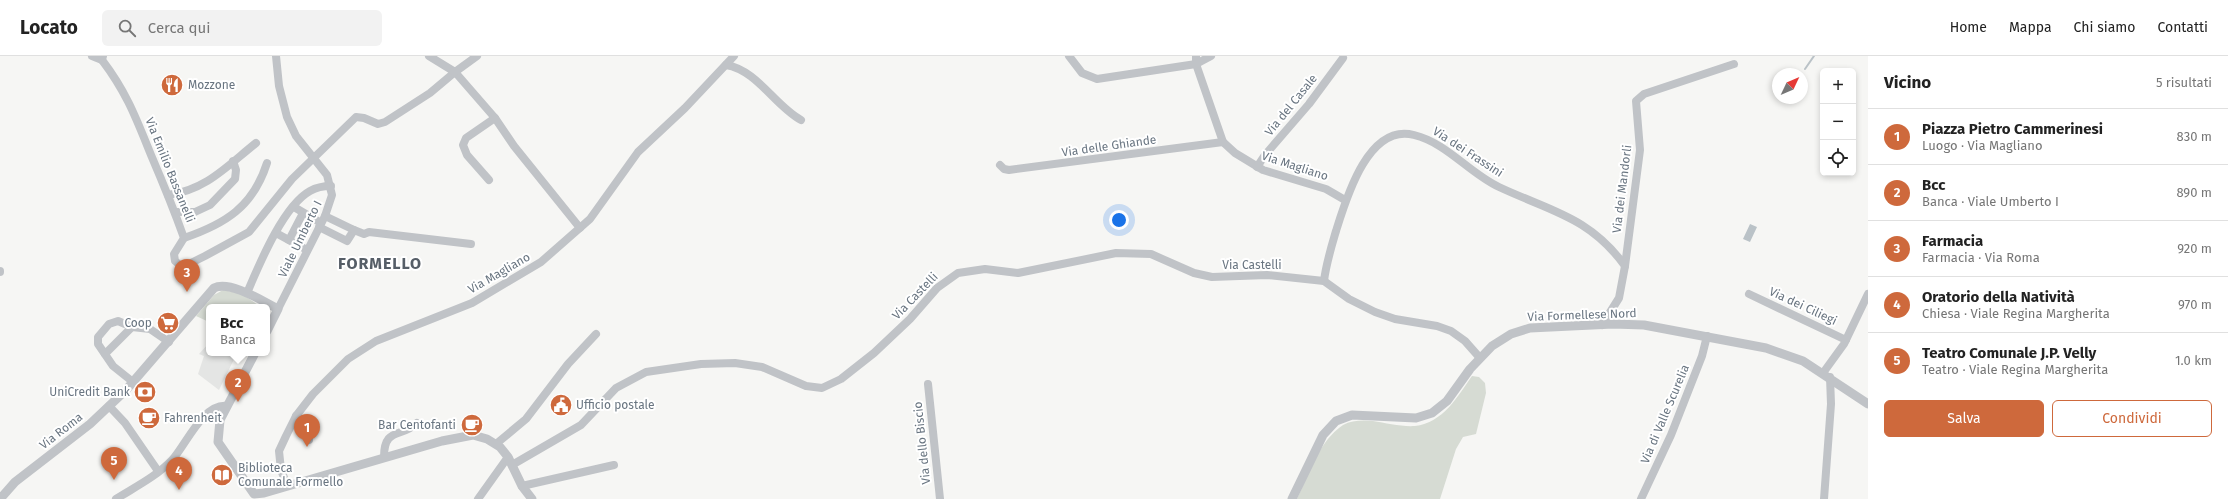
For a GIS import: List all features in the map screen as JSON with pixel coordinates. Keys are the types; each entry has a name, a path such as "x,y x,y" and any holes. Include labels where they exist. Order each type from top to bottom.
{"street":[{"path":"92,56 102,58"},
{"path":"247,293 276,233 294,207 304,195 311,190 331,186 327,175 296,136 287,117 279,86 276,56"},
{"path":"429,56 455,72 495,118 514,146 580,228"},
{"path":"314,158 356,117 364,118 378,124 385,122 430,92 477,56"},
{"name":"Via Magliano","path":"287,485 282,470 279,451 296,416 313,394 348,360 376,341 472,303 541,262 580,228 599,209 638,152 685,108 734,56"},
{"path":"1069,56 1082,73 1097,79 1211,56"},
{"name":"Via Emilio Bassanelli","path":"102,58 126,94 175,212 184,238 174,254 176,262 182,265 242,236 255,226 286,186 314,158"},
{"name":"Via del Casale","path":"1257,167 1265,155 1309,104 1343,58"},
{"name":"Via Magliano","path":"1196,60 1223,142 1237,156 1257,167 1326,189 1345,200"},
{"path":"726,64 744,72 785,110 801,120"},
{"name":"Via dei Mandorli","path":"1602,325 1619,298 1626,266 1640,150 1636,101 1644,94 1734,64"},
{"path":"490,180 467,155 463,145 466,138 495,118"},
{"name":"Via dei Frassini","path":"1324,281 1325,269 1345,200 1365,160 1377,146 1395,135 1412,134 1439,146 1498,186 1578,221 1596,234 1626,266"},
{"name":"Via delle Ghiande","path":"1000,165 1009,170 1052,166 1223,142"},
{"path":"168,195 186,193 196,188 233,162 256,143"},
{"path":"175,212 197,212 212,203 235,179 236,170 233,162"},
{"path":"184,238 215,227 232,215 257,188 267,163"},
{"name":"Viale Umberto I","path":"270,325 332,200 331,186"},
{"path":"294,207 322,222 364,234 369,232 471,244"},
{"path":"289,240 303,213"},
{"path":"322,222 347,241 354,230"},
{"path":"276,233 307,250"},
{"name":"Via Castelli","path":"510,461 581,425 616,388 634,377 651,371 701,364 734,362 762,367 810,387 819,388 828,386 841,379 874,353 910,319 942,283 954,275 966,271 986,270 1018,273 1108,254 1140,253 1155,256 1194,273 1212,277 1267,275 1324,281 1349,299 1375,312 1451,331 1465,341 1480,358"},
{"name":"Via Roma","path":"0,499 15,482 90,424 109,406 169,342 214,288 226,286 247,293 268,304"},
{"name":"Via dei Ciliegi","path":"1749,294 1846,340"},
{"path":"1824,499 1831,404 1826,375 1846,340 1868,294"},
{"name":"Via Roma","path":"270,305 278,309"},
{"path":"133,382 115,368 97,340 109,324 118,321 132,326 153,330 169,342"},
{"name":"Via Formellese Nord","path":"1292,499 1322,438 1333,424 1342,418 1352,415 1414,418 1428,415 1445,403 1480,358 1497,342 1520,331 1540,327 1648,325 1781,352 1803,361 1868,404"},
{"path":"105,354 132,326"},
{"path":"496,444 530,415 568,364 596,334"},
{"name":"Via di Valle Scurelia","path":"1641,499 1671,435 1702,356 1707,336"},
{"path":"253,356 220,420 218,442 253,496 384,457 442,441 473,435 496,444 510,461 522,486 532,499"},
{"name":"Via dello Biscio","path":"928,384 940,499"},
{"path":"109,406 124,423 158,471"},
{"path":"116,499 158,471 176,456 197,424 211,409 227,406"},
{"path":"296,416 307,422 309,440"},
{"path":"384,457 385,444 389,436 412,427 417,423"},
{"path":"478,499 510,461"},
{"path":"522,486 614,465"}],"shaded area":[{"path":"1750,224 1757,227 1750,242 1743,239"},
{"path":"223,290 242,294 257,304 206,304 214,295"},
{"path":"206,304 206,321 196,316"},
{"path":"206,346 206,356 236,356 219,390 198,374 204,356 199,354"},
{"path":"1472,376 1479,377 1485,383 1486,393 1476,434 1463,437 1456,449 1440,499 1297,499 1310,469 1321,449 1327,440 1343,425 1354,421 1373,421 1405,426 1425,424 1434,420 1449,407"}],"waterway":[{"path":"1806,68 1814,56"}],"place":[{"name":"Mozzone","path":"172,85"},
{"name":"Farmacia","path":"187,292"},
{"name":"Coop","path":"168,323"},
{"name":"UniCredit Bank","path":"145,392"},
{"name":"Bcc","path":"238,402"},
{"name":"Ufficio postale","path":"561,405"},
{"name":"Fahrenheit","path":"149,418"},
{"name":"Bar Centofanti","path":"472,425"},
{"name":"Piazza Pietro Cammerinesi","path":"307,447"},
{"name":"Biblioteca Comunale Formello","path":"222,475"},
{"name":"Teatro Comunale J.P. Velly","path":"114,480"},
{"name":"Oratorio della Natività","path":"179,490"}],"district":[{"name":"FORMELLO","path":"380,263"}]}
